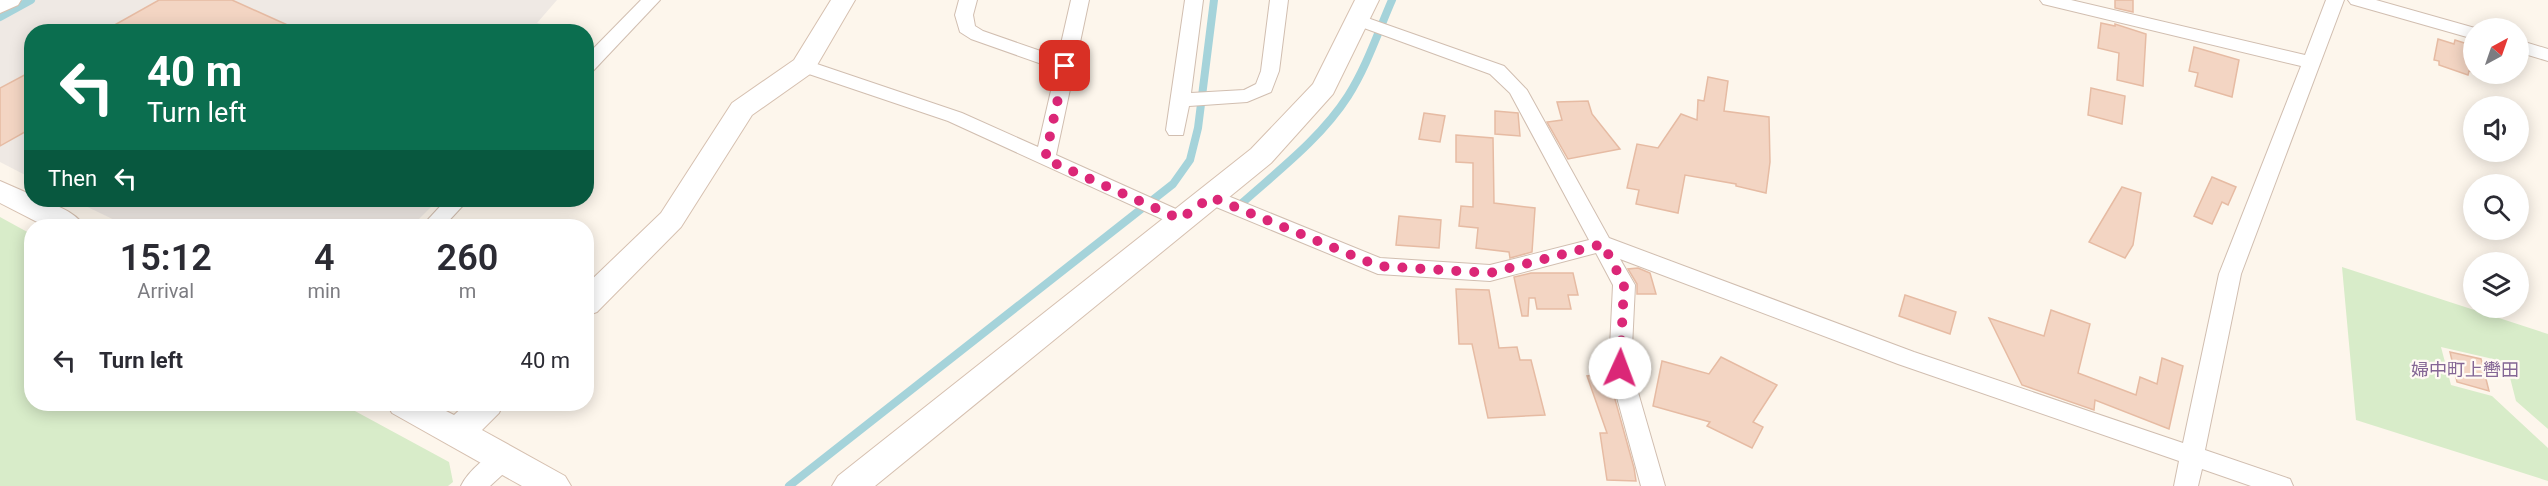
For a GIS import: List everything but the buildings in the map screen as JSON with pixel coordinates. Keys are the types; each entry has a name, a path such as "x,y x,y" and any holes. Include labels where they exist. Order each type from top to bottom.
{"street":[{"path":"0,5 9,0"},
{"path":"594,58 651,0"},
{"path":"594,296 670,220 742,109 804,66 843,0"},
{"path":"968,0 964,15 966,28 977,35 1065,66"},
{"path":"1045,159 1080,0"},
{"path":"1176,130 1194,0"},
{"path":"1180,100 1247,96 1264,88 1270,71 1279,0"},
{"path":"2049,0 2310,62"},
{"path":"2186,486 2230,274 2335,0"},
{"path":"2357,0 2463,30"},
{"path":"850,486 1261,156 1324,88 1363,10 1497,70 1518,90 1624,285 1620,368 1653,486"},
{"path":"2529,49 2548,55"},
{"path":"804,66 955,117 1180,219"},
{"path":"0,191 24,203"},
{"path":"1211,197 1378,266 1490,273 1603,244 1906,358 2281,486"},
{"path":"32,207 55,219"},
{"path":"439,219 451,207"},
{"path":"418,411 553,486"},
{"path":"458,432 480,411"},
{"path":"473,486 504,458"}],"shaded area":[{"path":"0,0 557,0 537,23 542,24 24,24 24,174 0,162"},
{"path":"88,207 431,207 419,219 112,219"}],"green space":[{"path":"0,217 24,230 24,411 355,411 449,462 453,482 448,486 0,486"},
{"path":"2342,267 2463,306 2463,318 2499,318 2548,334 2548,429 2516,401 2506,362 2441,347 2451,385 2492,396 2548,448 2548,481 2356,420"}],"waterway":[{"path":"0,17 31,0"},
{"path":"789,486 1173,184 1190,160 1198,128 1214,0"},
{"path":"1242,203 1299,153 1337,111 1361,73 1392,0"}],"district":[{"name":"婦中町上轡田","path":"2465,370"}],"route":[{"path":"1065,66 1045,159 1180,219 1211,197 1378,266 1490,273 1603,244 1624,285 1620,368"}]}
